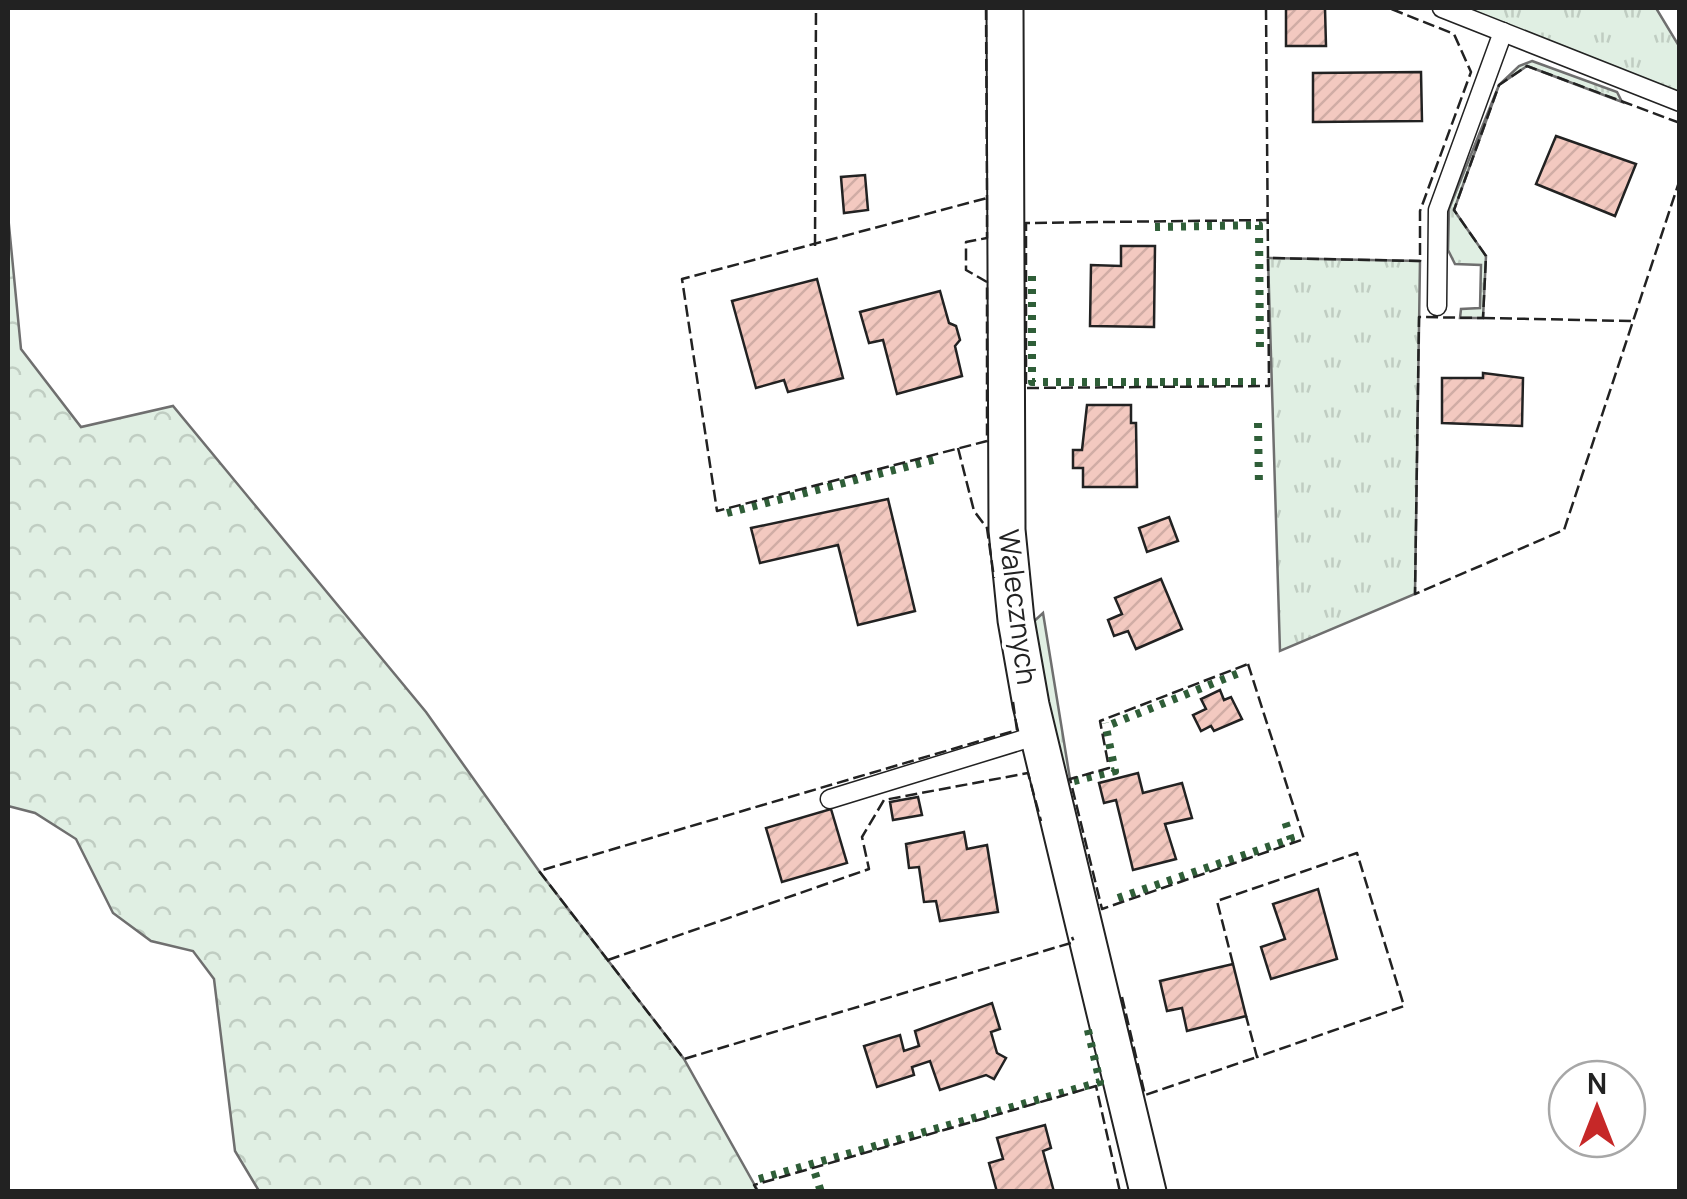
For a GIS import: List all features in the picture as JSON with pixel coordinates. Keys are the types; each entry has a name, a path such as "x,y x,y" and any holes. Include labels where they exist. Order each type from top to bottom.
{"street":[{"name":"Walecznych","path":"1005,8 1007,530 1016,620 1038,736 1148,1192"}],"lane":[{"path":"1442,8 1680,102"},
{"path":"1437,306 1438,210 1503,32"},
{"path":"830,800 1038,736"}],"green space":[{"path":"1466,8 1656,8 1679,46 1679,95"},
{"path":"1532,61 1617,92 1622,102 1527,66 1499,85 1519,66"},
{"path":"1499,85 1454,210 1486,256 1483,318 1460,318 1461,309 1480,308 1481,265 1455,264 1448,250 1449,209"},
{"path":"8,215 21,349 81,427 173,406 426,712 539,871 684,1059 758,1191 259,1191 235,1151 214,979 193,951 151,941 113,913 76,839 35,813 8,806"},
{"path":"1268,258 1420,261 1415,594 1280,651"},
{"path":"1043,613 1070,779 1060,781 1031,624"}],"building":[{"path":"1325,8 1326,46 1286,46 1286,9"},
{"path":"1421,72 1422,121 1313,122 1313,73"},
{"path":"1556,136 1636,164 1615,216 1536,184"},
{"path":"865,175 868,210 844,213 841,177"},
{"path":"1121,246 1155,246 1154,327 1090,326 1091,265 1121,266"},
{"path":"817,279 843,378 788,392 784,380 756,388 732,301"},
{"path":"940,291 949,323 956,326 960,340 955,346 962,376 897,394 883,340 869,343 860,312"},
{"path":"1483,373 1523,378 1522,426 1442,423 1442,378 1483,378"},
{"path":"1087,405 1131,405 1131,423 1136,423 1137,487 1083,487 1083,468 1073,468 1073,450 1082,450"},
{"path":"888,499 915,611 858,625 838,545 760,563 751,528"},
{"path":"1169,517 1178,541 1147,552 1139,528"},
{"path":"1161,579 1182,629 1136,649 1128,631 1114,636 1108,620 1122,614 1115,598"},
{"path":"1220,690 1224,700 1231,697 1242,719 1214,731 1211,726 1201,731 1193,715 1206,709 1201,699"},
{"path":"1138,773 1143,793 1182,783 1192,818 1165,824 1176,859 1133,870 1116,800 1104,803 1099,783"},
{"path":"918,797 922,815 893,820 890,802"},
{"path":"831,809 847,863 782,882 766,828"},
{"path":"964,832 967,849 987,845 998,912 940,921 936,901 924,902 919,867 909,868 906,844"},
{"path":"1318,889 1337,959 1271,979 1261,947 1285,939 1273,904"},
{"path":"1233,964 1246,1016 1187,1031 1182,1008 1167,1011 1160,981"},
{"path":"992,1003 1000,1029 991,1032 997,1053 1006,1058 994,1079 986,1075 940,1090 930,1061 912,1067 914,1075 877,1087 864,1046 900,1035 904,1051 919,1046 915,1031"},
{"path":"1045,1125 1051,1148 1043,1151 1054,1192 997,1192 989,1163 1003,1159 997,1138"}],"hedge":[{"path":"1155,227 1259,225 1260,352"},
{"path":"1032,276 1032,382 1264,382"},
{"path":"1258,423 1259,487"},
{"path":"727,513 941,458"},
{"path":"1112,724 1244,671"},
{"path":"1074,781 1115,771 1105,723"},
{"path":"1118,898 1291,839 1285,821"},
{"path":"759,1179 1100,1082 1087,1026"},
{"path":"815,1173 821,1192"}],"fence":[{"path":"815,246 816,8"},
{"path":"986,8 987,198"},
{"path":"1266,8 1268,258 1420,261 1420,211 1471,72 1454,34 1389,8"},
{"path":"1680,123 1527,66 1499,85 1454,210 1486,256 1483,318 1419,317 1415,594 1564,530 1680,179"},
{"path":"987,198 987,238 966,242 966,270 987,282 987,441 717,511 682,279 987,198"},
{"path":"1268,220 1026,223 1026,388 1269,386 1268,258"},
{"path":"1483,318 1632,321"},
{"path":"958,448 974,511 987,528 994,578"},
{"path":"1248,664 1304,839 1102,909 1070,779 1109,768 1100,721 1248,664"},
{"path":"1013,702 1017,730 539,871 684,1059 1074,942 1072,937"},
{"path":"608,960 869,869 862,837 884,800 1028,773 1041,821"},
{"path":"1233,964 1217,901 1357,853 1404,1006 1257,1057 1246,1016"},
{"path":"1122,997 1145,1095 1257,1057"},
{"path":"758,1192 754,1185 1096,1086 1120,1192"}]}
